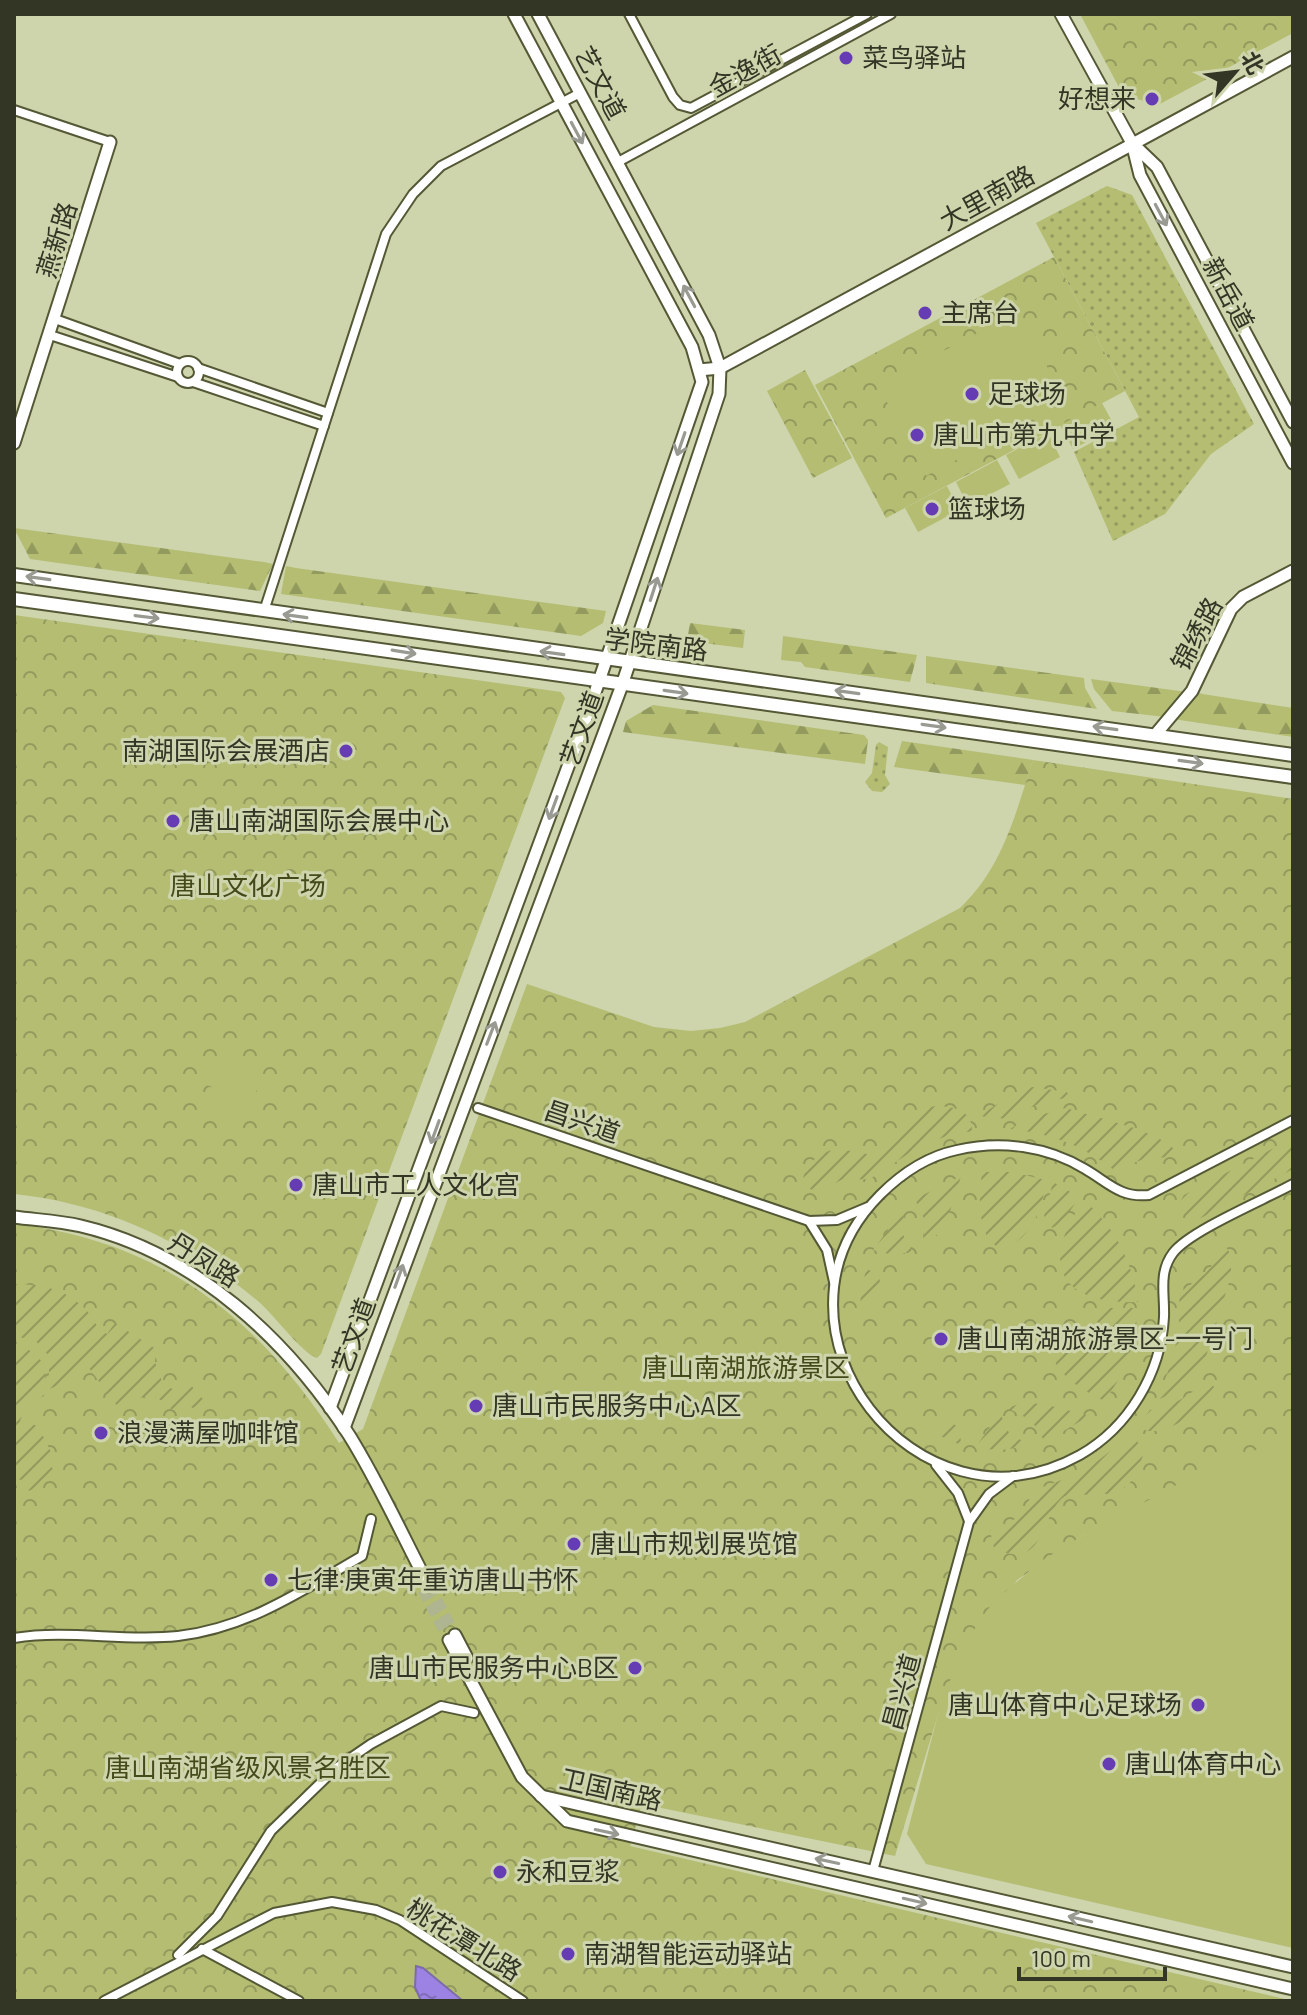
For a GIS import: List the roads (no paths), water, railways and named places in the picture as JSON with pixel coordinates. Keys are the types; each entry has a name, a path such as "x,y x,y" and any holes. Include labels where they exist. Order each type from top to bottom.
{"main road":[{"name":"艺文道","path":"330,1408 446,1102 599,682 702,382 692,347 514,14"},
{"name":"艺文道","path":"344,1428 622,685 719,394 720,368 709,335 538,14"},
{"name":"新岳道","path":"1061,14 1132,143 1141,177 1293,463"},
{"name":"大里南路","path":"699,370 720,368 1293,57"},
{"name":"燕新路","path":"14,443 110,142"},
{"name":"新岳道","path":"1132,143 1158,169 1288,403 1293,422"},
{"name":"锦绣路","path":"1155,735 1192,691 1231,609 1243,597 1293,571"},
{"name":"学院南路","path":"14,575 606,661 1293,755"},
{"name":"学院南路","path":"14,599 1293,777"},
{"path":"446,1102 463,1107"},
{"name":"丹凤路","path":"14,1217 94,1231 164,1258 222,1294 266,1333 330,1408 344,1428 426,1588 330,1408"},
{"path":"452,1637 541,1796"},
{"name":"卫国南路","path":"541,1796 1293,1967"},
{"name":"卫国南路","path":"541,1796 567,1821 589,1828 1293,1989"},
{"path":"867,1890 873,1871"}],"street":[{"path":"629,14 673,97 680,105 691,108 867,14"},
{"name":"金逸街","path":"618,162 891,14"},
{"path":"264,611 386,234 413,194 441,166 580,93"},
{"path":"14,110 110,142"},
{"path":"55,319 180,364 190,361 198,368 328,413"},
{"path":"50,335 178,377 184,383 193,382 324,426"},
{"path":"178,377 180,364"},
{"path":"193,382 199,374 198,368"},
{"name":"昌兴道","path":"478,1108 809,1221"},
{"path":"1015,1475 973,1473 933,1462 902,1444 876,1420 855,1391 841,1358 834,1323 835,1288 827,1250 809,1221 853,1216 923,1163 954,1150 988,1145 1022,1146 1055,1154 1086,1169 1113,1190 1128,1196 1149,1195 1293,1120"},
{"path":"969,1522 977,1506 999,1483 1080,1455 1107,1436 1131,1411 1148,1382 1160,1350 1164,1316 1162,1282 1166,1265 1178,1247 1293,1184"},
{"path":"835,1288 848,1244 870,1206"},
{"path":"933,1462 958,1493 969,1522"},
{"path":"14,1638 77,1632 168,1636 230,1626 267,1610 362,1556 371,1519"},
{"name":"昌兴道","path":"873,1871 969,1522"},
{"path":"178,1955 217,1916 271,1831 336,1768 371,1744 441,1706 474,1713"},
{"name":"桃花潭北路","path":"104,2001 284,1910 312,1903 376,1910 400,1920 523,2001"},
{"path":"202,1949 299,2001"}],"water":[{"path":"416,1966 423,1968 463,2001 421,2001 415,1987"}],"tunnel":[{"path":"429,1586 455,1635"},
{"path":"423,1590 449,1640"}],"place":[{"name":"菜鸟驿站","path":"846,58"},
{"name":"好想来","path":"1152,99"},
{"name":"主席台","path":"925,313"},
{"name":"足球场","path":"972,394"},
{"name":"唐山市第九中学","path":"917,435"},
{"name":"篮球场","path":"932,509"},
{"name":"南湖国际会展酒店","path":"346,751"},
{"name":"唐山南湖国际会展中心","path":"173,821"},
{"name":"唐山市工人文化宫","path":"296,1185"},
{"name":"唐山南湖旅游景区-一号门","path":"941,1339"},
{"name":"唐山市民服务中心A区","path":"476,1406"},
{"name":"浪漫满屋咖啡馆","path":"101,1433"},
{"name":"唐山市规划展览馆","path":"574,1544"},
{"name":"七律·庚寅年重访唐山书怀","path":"271,1580"},
{"name":"唐山市民服务中心B区","path":"635,1668"},
{"name":"唐山体育中心足球场","path":"1198,1705"},
{"name":"唐山体育中心","path":"1109,1764"},
{"name":"永和豆浆","path":"500,1872"},
{"name":"南湖智能运动驿站","path":"568,1954"}],"park label":[{"name":"唐山文化广场","path":"248,886"},
{"name":"唐山南湖旅游景区","path":"746,1368"},
{"name":"唐山南湖省级风景名胜区","path":"248,1768"}]}
